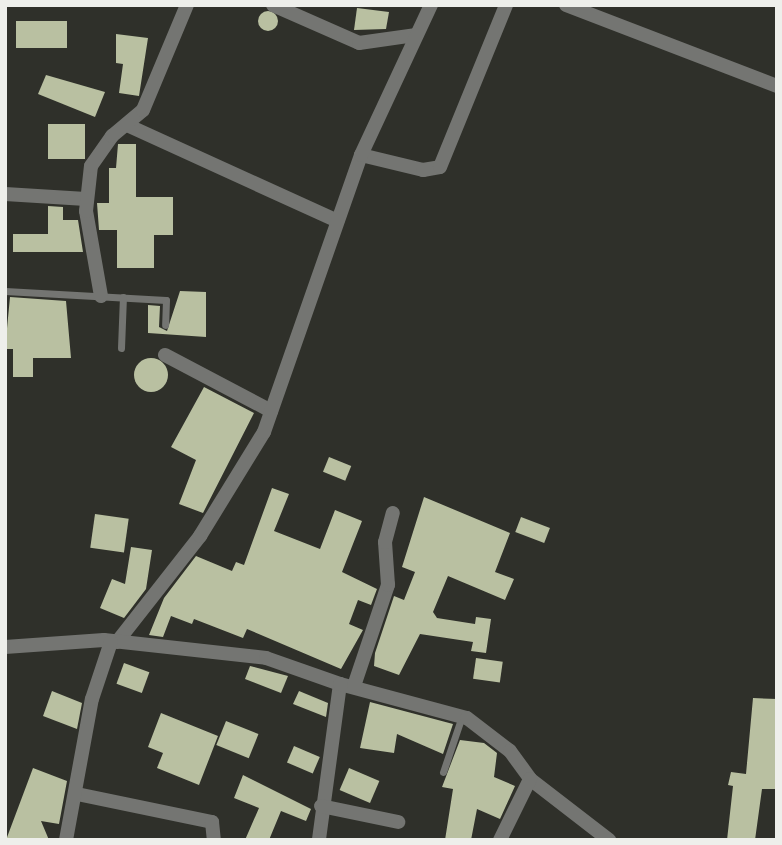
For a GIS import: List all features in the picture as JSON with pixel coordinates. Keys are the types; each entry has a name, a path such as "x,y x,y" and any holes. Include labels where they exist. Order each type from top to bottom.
{"street":[{"path":"101,296 89,253 86,199 99,151 143,110 187,5"},
{"path":"273,5 359,43 416,35"},
{"path":"66,840 77,794 94,691 114,642 200,536 271,411 361,155 431,5"},
{"path":"361,155 423,170 440,167 506,5"},
{"path":"566,5 777,86"},
{"path":"128,126 337,221"},
{"path":"5,194 86,199"},
{"path":"166,353 271,411"},
{"path":"320,840 321,806 347,685 388,585 385,542 393,513"},
{"path":"5,647 114,642 266,658 347,685 462,715 510,751 530,779 609,840"},
{"path":"500,840 530,779"},
{"path":"77,794 212,822 214,840"},
{"path":"321,806 398,822"}],"lane":[{"path":"5,291 175,300"},
{"path":"121,348 123,297"},
{"path":"165,325 166,300"},
{"path":"443,772 462,715"}],"building":[{"path":"357,8 389,12 386,29 354,30"},
{"path":"268,11 275,14 278,21 275,28 268,31 261,28 258,21 261,14"},
{"path":"16,21 67,21 67,48 16,48"},
{"path":"116,34 148,38 139,96 119,93 123,64 116,63"},
{"path":"46,75 105,92 95,117 38,94"},
{"path":"48,124 85,124 85,159 48,159"},
{"path":"118,144 136,144 136,197 173,197 173,235 154,235 154,268 117,268 117,230 99,230 97,203 109,203 109,168 116,168"},
{"path":"48,206 63,207 63,220 78,220 83,252 13,252 13,234 48,234"},
{"path":"180,291 206,292 206,337 148,333 148,305 160,306 159,327 167,331"},
{"path":"10,297 66,301 71,358 33,358 33,377 13,377 13,349 5,349"},
{"path":"151,358 163,363 168,375 163,387 151,392 139,387 134,375 139,363"},
{"path":"204,387 254,413 203,513 179,504 196,460 171,447"},
{"path":"329,457 351,466 345,481 323,472"},
{"path":"272,488 289,494 274,531 320,549 335,510 362,521 342,572 377,589 371,605 358,600 349,624 363,630 341,669 247,629 243,638 194,619 192,624 171,616 163,637 149,635 164,598 196,556 232,571 236,562 244,565"},
{"path":"424,497 510,533 495,572 514,579 505,600 448,576 433,612 437,618 475,624 476,617 491,619 486,653 471,651 473,642 420,634 399,675 374,666 375,653 394,596 404,600 415,572 402,567"},
{"path":"95,514 129,519 124,552 90,548"},
{"path":"521,517 550,528 544,543 515,532"},
{"path":"131,547 152,550 146,589 124,618 100,608 112,579 125,584"},
{"path":"476,658 503,662 500,683 473,679"},
{"path":"124,663 149,672 142,693 116,684"},
{"path":"250,666 288,676 281,693 245,679"},
{"path":"52,691 82,703 77,729 43,716"},
{"path":"299,691 328,703 326,717 293,704"},
{"path":"753,698 777,699 777,789 762,789 755,840 727,840 733,786 728,785 731,772 746,774"},
{"path":"370,702 453,724 443,754 397,734 394,753 360,748"},
{"path":"161,713 218,736 199,785 157,768 163,753 148,747"},
{"path":"226,721 258,734 249,758 216,745"},
{"path":"460,740 484,743 497,753 494,777 515,786 500,819 477,809 471,840 445,840 453,789 442,787"},
{"path":"294,746 320,757 313,774 287,763"},
{"path":"33,768 67,781 59,824 41,821 49,840 6,840"},
{"path":"349,768 379,781 370,803 340,790"},
{"path":"243,775 311,809 306,821 281,811 269,840 245,840 259,808 234,798"}]}
